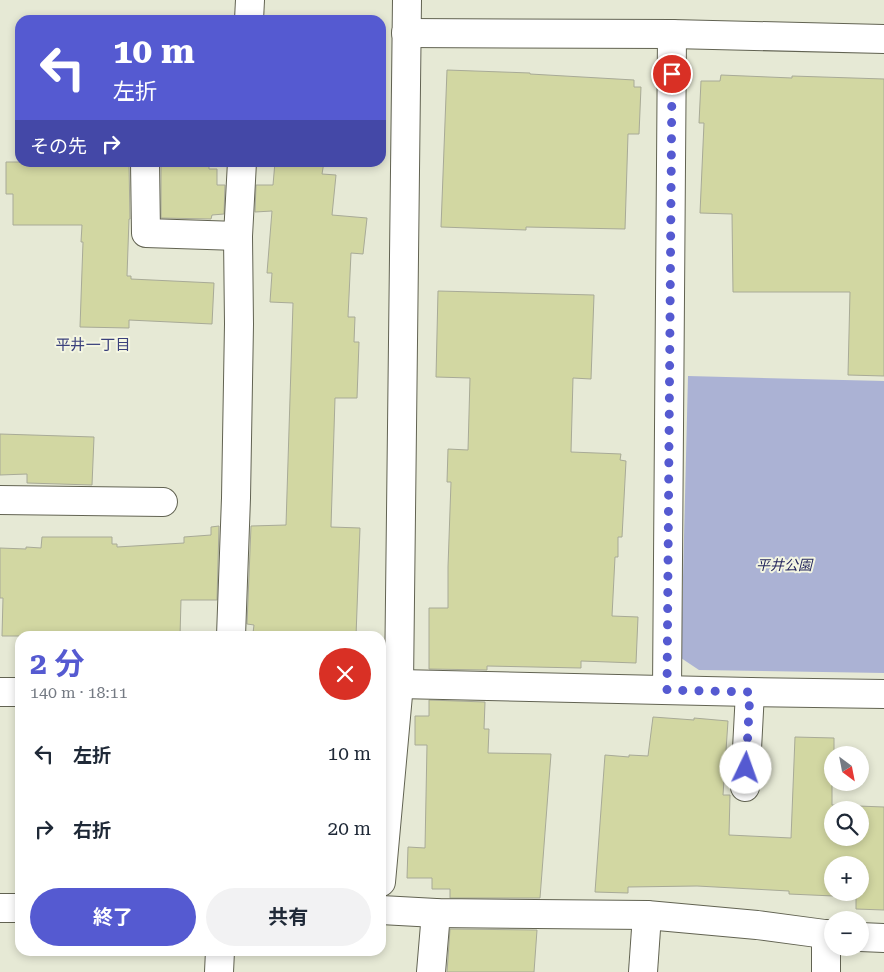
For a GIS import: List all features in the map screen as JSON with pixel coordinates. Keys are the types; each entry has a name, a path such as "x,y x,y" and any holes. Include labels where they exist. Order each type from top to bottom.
{"street":[{"path":"249,15 250,0"},
{"path":"386,774 390,687 407,0"},
{"path":"406,33 672,34 884,39"},
{"path":"667,690 672,34"},
{"path":"145,167 146,233 238,236"},
{"path":"231,631 236,498 239,324 238,236 242,167"},
{"path":"0,500 163,502"},
{"path":"390,687 884,694"},
{"path":"0,692 15,692"},
{"path":"744,787 750,692"},
{"path":"0,908 15,908"},
{"path":"386,910 647,915 824,933"},
{"path":"431,972 436,912"},
{"path":"643,972 647,915"},
{"path":"869,937 884,938"},
{"path":"219,972 220,956"},
{"path":"826,972 827,956"}],"green space":[{"name":"平井公園","path":"688,376 884,381 884,673 699,670 681,658"}],"building":[{"path":"447,70 634,80 634,87 641,87 639,134 628,134 625,229 526,227 526,230 441,227"},
{"path":"721,75 884,79 884,376 848,375 850,292 733,292 732,214 700,213 704,123 699,123 701,81 720,81"},
{"path":"6,162 15,162 15,167 129,167 130,219 127,276 131,276 131,279 214,283 212,324 129,320 129,328 80,327 82,225 13,225 13,194 6,194"},
{"path":"161,167 209,167 209,169 217,169 217,185 225,185 224,214 212,215 211,219 161,218"},
{"path":"275,167 323,167 322,174 336,175 332,215 367,218 363,254 351,253 348,317 355,317 354,342 359,342 357,398 335,398 331,527 360,528 356,631 253,631 254,625 247,624 251,526 286,525 293,303 270,302 272,273 267,273 272,211 255,212 256,185 273,185"},
{"path":"438,291 594,295 591,379 573,378 571,452 621,454 620,460 626,461 622,537 618,537 618,557 615,557 612,616 638,617 636,663 581,661 581,668 487,666 487,670 429,669 429,608 448,608 451,482 447,482 448,449 468,450 470,378 436,377"},
{"path":"0,434 94,437 92,485 27,483 27,474 0,475"},
{"path":"219,526 217,600 181,600 180,631 15,631 15,636 2,636 3,598 0,598 0,548 41,548 42,537 112,537 112,544 117,544 117,547 184,543 184,537 211,535 211,527"},
{"path":"429,700 485,702 484,729 489,729 488,753 551,754 540,898 450,898 450,889 432,889 432,878 407,878 408,847 425,848 427,745 415,745 415,716 429,716"},
{"path":"653,717 728,721 723,795 730,795 729,835 791,838 795,737 834,738 834,746 824,746 824,791 832,791 832,801 824,801 824,846 869,846 869,806 884,807 884,910 856,909 856,901 869,901 869,856 824,856 824,896 789,894 789,891 697,886 628,887 628,893 595,892 605,755 629,757 629,755 648,756"},
{"path":"450,929 537,930 534,972 447,972"}],"district":[{"name":"平井一丁目","path":"93,345"}],"route":[{"path":"672,74 667,690 750,692 746,768"}]}
